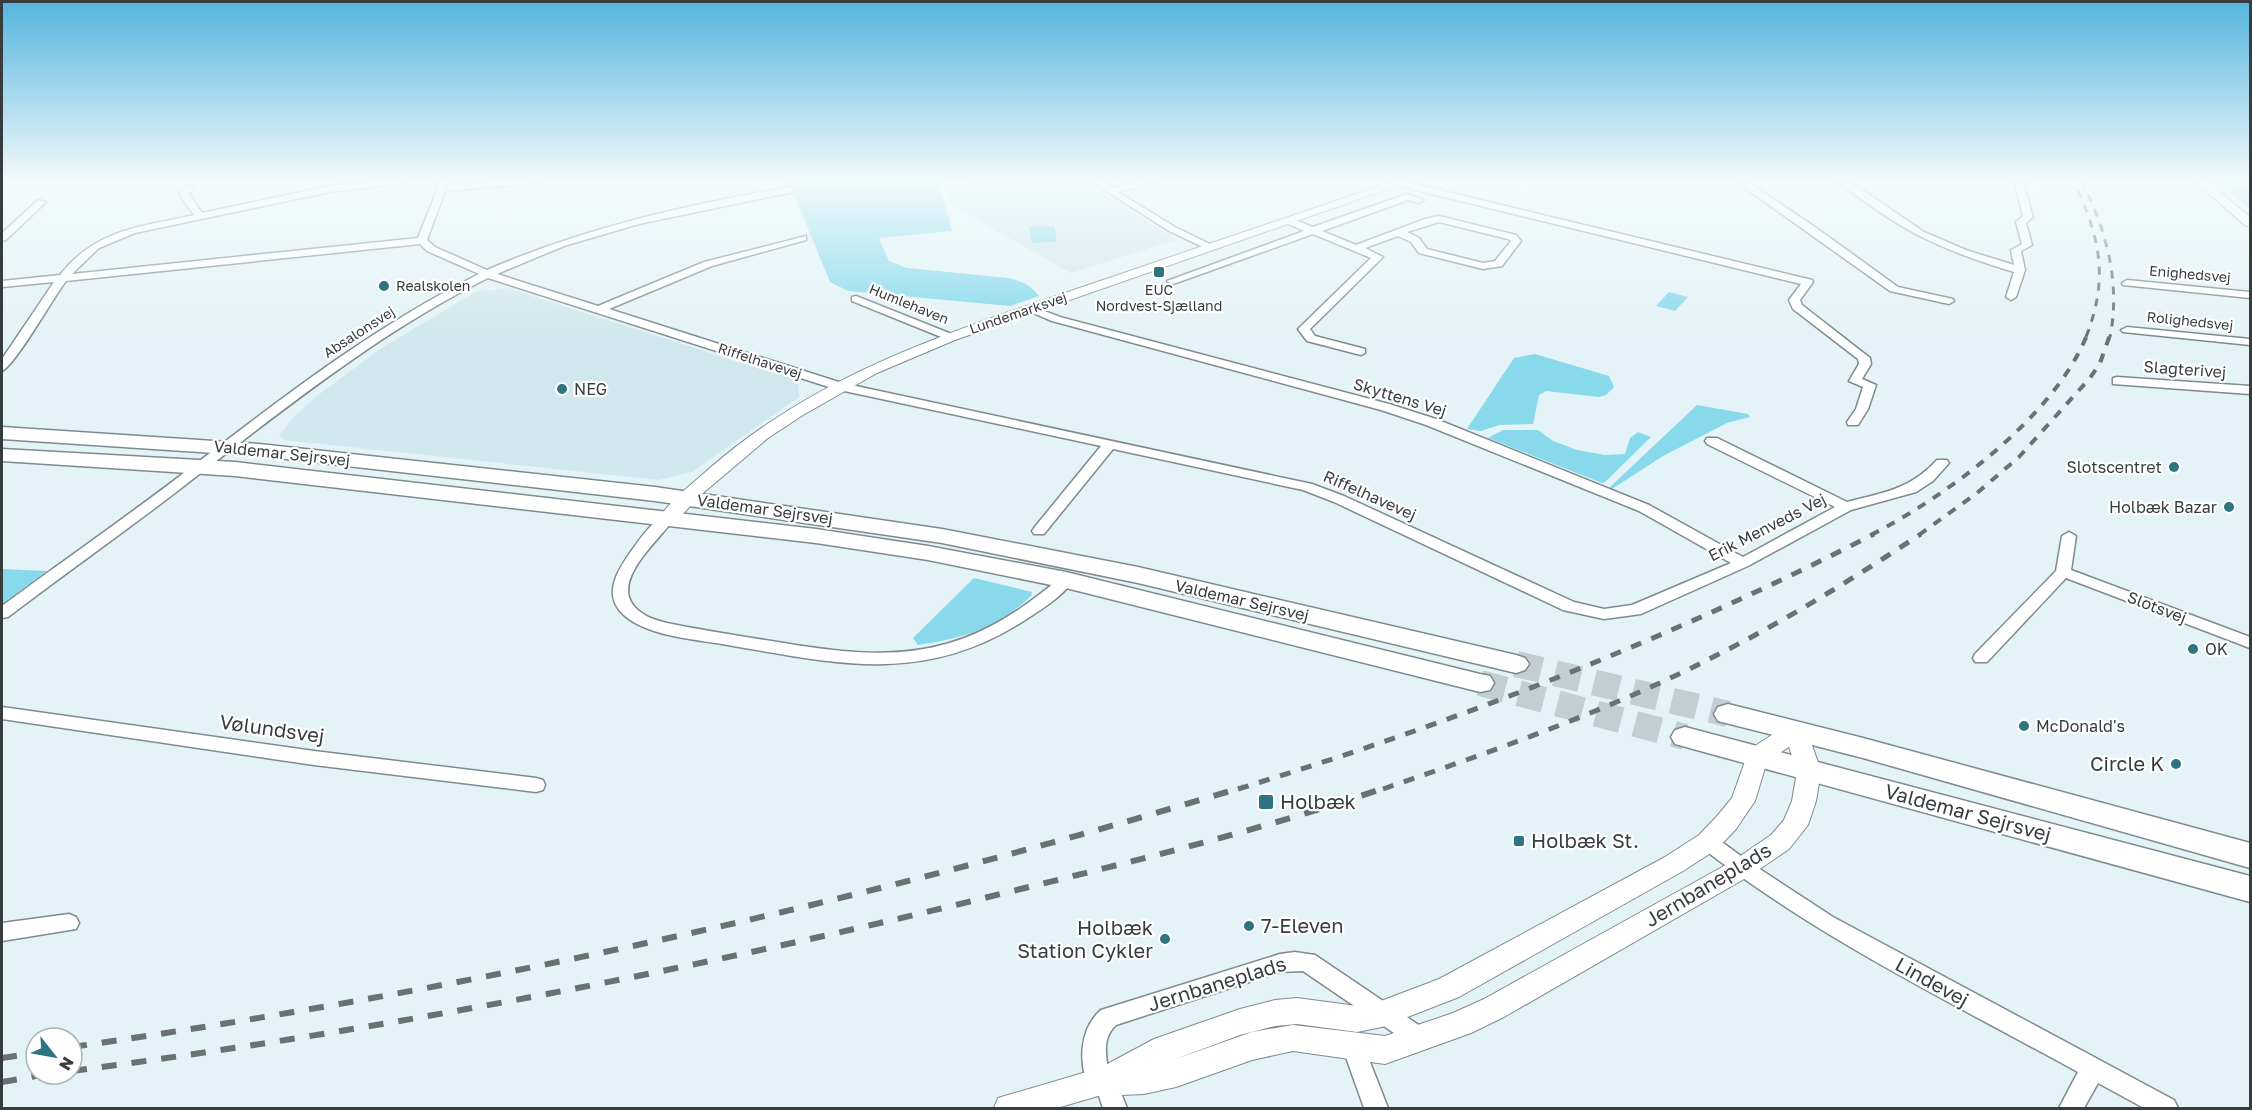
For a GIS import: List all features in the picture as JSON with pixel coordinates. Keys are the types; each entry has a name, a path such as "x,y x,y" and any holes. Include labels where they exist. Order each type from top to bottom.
{"main road":[{"name":"Valdemar Sejrsvej","path":"2,433 226,447 686,498 971,541 1138,575 1516,664"},
{"name":"Valdemar Sejrsvej","path":"2,455 202,466 816,536 928,552 1066,580 1480,683"},
{"name":"Valdemar Sejrsvej","path":"1728,714 2250,856"},
{"name":"Valdemar Sejrsvej","path":"1685,738 2250,889"}],"street":[{"path":"2,366 63,278 87,252 104,241 131,232"},
{"path":"2,284 422,241 425,232"},
{"name":"Absalonsvej","path":"2,613 202,466 313,380 377,337 488,274 550,248 603,232"},
{"path":"1178,232 1211,247"},
{"name":"Lundemarksvej","path":"667,519 686,498 726,462 756,439 839,386 901,356 950,337 1257,232"},
{"path":"1172,281 1312,232"},
{"path":"1316,232 1378,257 1304,329 1311,339 1360,351"},
{"path":"1356,249 1398,232 1416,240 1423,251 1484,266 1497,264 1516,241 1512,237 1491,232"},
{"path":"1605,232 1808,282 1794,300 1797,307 1864,358 1865,364 1855,381 1870,385 1862,409 1853,422"},
{"path":"1816,232 1894,289 1948,301"},
{"path":"1917,232 1968,254 2020,270"},
{"path":"2011,297 2020,270 2016,250 2026,246 2023,232"},
{"path":"597,310 708,264 802,238"},
{"name":"Riffelhavevej","path":"422,241 431,249 488,274 839,386 1307,487 1569,606 1604,614"},
{"name":"Enighedsvej","path":"2127,283 2250,295"},
{"name":"Humlehaven","path":"856,299 950,337"},
{"name":"Skyttens Vej","path":"1030,309 1056,319 1385,407 1431,422 1654,512 1743,563"},
{"name":"Rolighedsvej","path":"2127,330 2250,342"},
{"name":"Slagterivej","path":"2117,381 2250,390"},
{"path":"1712,441 1846,507"},
{"path":"1039,531 1110,444"},
{"name":"Erik Menveds Vej","path":"1604,614 1635,610 1743,563 1846,507 1911,489 1928,478 1942,463"},
{"path":"667,519 628,567 619,589 628,612 642,621 664,628 813,653 880,660 913,657 949,648 985,635 1018,619 1066,580"},
{"path":"1981,658 2063,572 2069,536"},
{"name":"Slotsvej","path":"2063,572 2250,643"},
{"name":"Vølundsvej","path":"2,712 314,758 536,785"},
{"path":"1757,756 1795,731"},
{"name":"Jernbaneplads","path":"1009,1108 1106,1090 1176,1073 1252,1046 1293,1038 1385,1050 1461,1024 1494,1008 1742,868 1780,842 1795,825 1804,801 1809,771 1795,731"},
{"name":"Jernbaneplads","path":"1106,1090 1164,1049 1240,1022 1275,1013 1297,1011 1357,1019 1382,1014 1449,988 1487,965 1674,864 1708,842 1743,801 1757,756"},
{"name":"Lindevej","path":"1708,842 1742,868 1826,923 2166,1108"},
{"path":"2,932 69,923"},
{"name":"Jernbaneplads","path":"1106,1090 1094,1039 1099,1025 1109,1017 1280,963 1306,962 1421,1039"},
{"path":"1353,1047 1376,1108"},
{"path":"2071,1108 2093,1069"}],"shaded area":[{"path":"809,232 944,232 879,238 889,261 907,268 1008,278 1025,284 1039,296 1010,306 848,291 830,282"},
{"path":"998,232 1164,232 1177,240 1071,273"},
{"path":"1030,232 1055,232 1057,242 1032,243"},
{"name":"NEG","path":"507,288 798,381 799,397 692,472 659,480 284,440 279,436 291,420 314,398 380,349 475,292"},
{"path":"1669,292 1688,297 1675,311 1656,306"},
{"path":"1535,354 1609,376 1614,387 1606,395 1599,397 1546,391 1539,395 1533,424 1499,425 1481,431 1467,429 1514,358"},
{"path":"1697,405 1748,414 1750,417 1727,423 1663,456 1612,489 1610,487"},
{"path":"1503,430 1538,430 1553,441 1577,450 1605,455 1625,454 1630,438 1638,432 1651,437 1602,483 1488,438"},
{"path":"2,569 46,571 47,571 2,604"},
{"path":"974,578 1032,592 1031,596 1005,617 979,630 950,639 918,645 913,638"}],"tunnel":[{"path":"1516,664 1728,714"},
{"path":"1480,683 1685,737"}],"railway":[{"path":"2086,337 2093,317 2099,280 2099,262 2093,232"},
{"path":"2102,232 2109,256 2114,296 2110,337"},
{"path":"1919,535 1977,493 2019,457 2090,378 2100,363 2110,335"},
{"path":"1871,535 1932,499 1995,451 2050,395 2071,366 2086,337"},
{"path":"1238,789 1401,736 1562,676 1719,609 1874,534"},
{"path":"1383,789 1557,726 1684,672 1800,610 1921,534"},
{"path":"84,1045 368,999 662,940 954,869 1243,787"},
{"path":"84,1069 413,1019 752,952 864,927 1131,861 1286,819 1387,787"},
{"path":"2,1058 24,1055"},
{"path":"2,1082 24,1078"}],"place":[{"name":"EUC Nordvest-Sjælland","path":"1159,272"},
{"name":"Realskolen","path":"384,286"},
{"name":"NEG","path":"562,389"},
{"name":"Slotscentret","path":"2174,467"},
{"name":"Holbæk Bazar","path":"2229,507"},
{"name":"OK","path":"2193,649"},
{"name":"McDonald's","path":"2024,726"},
{"name":"Circle K","path":"2176,764"},
{"name":"Holbæk","path":"1266,802"},
{"name":"Holbæk St.","path":"1519,841"},
{"name":"7-Eleven","path":"1249,926"},
{"name":"Holbæk Station Cykler","path":"1165,939"}]}
